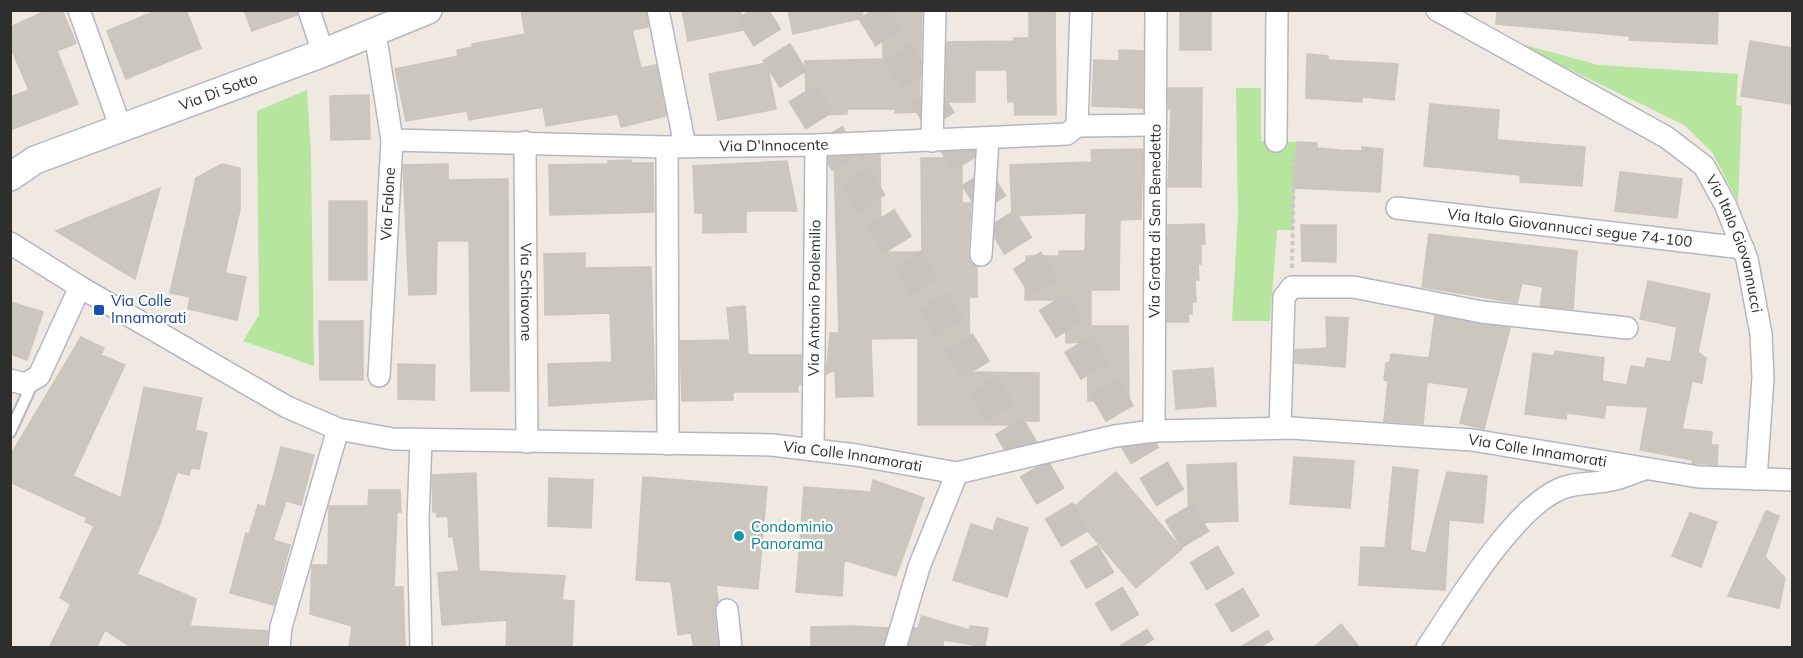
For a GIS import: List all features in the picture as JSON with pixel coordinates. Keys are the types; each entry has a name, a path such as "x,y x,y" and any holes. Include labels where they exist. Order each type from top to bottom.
{"street":[{"path":"79,10 120,126"},
{"path":"309,10 323,53"},
{"name":"Via Di Sotto","path":"10,177 35,160 120,126 323,53 428,10"},
{"path":"658,10 676,146 668,444"},
{"path":"932,141 935,10"},
{"path":"1077,126 1081,10"},
{"name":"Via Grotta di San Benedetto","path":"1154,431 1156,10"},
{"path":"1276,141 1277,10"},
{"name":"Via Italo Giovannucci","path":"1444,12 1687,150 1704,166 1716,185 1743,248 1761,334 1763,378 1756,479"},
{"name":"Via Falone","path":"375,33 392,140 379,376"},
{"name":"Via D'Innocente","path":"392,140 676,146 816,146 1067,134 1077,126 1155,125"},
{"path":"981,255 988,139"},
{"name":"Via Schiavone","path":"525,142 527,442"},
{"name":"Via Antonio Paolemilio","path":"813,450 816,146"},
{"name":"Via Italo Giovannucci segue 74-100","path":"1397,208 1743,248"},
{"name":"Via Colle Innamorati","path":"10,243 232,378 286,407 338,429 393,439 772,445 957,473 1115,436 1154,431 1280,428 1472,440 1642,470 1699,477 1792,480"},
{"path":"10,380 25,384 33,382 39,376 80,287"},
{"path":"1280,428 1284,297 1292,287 1353,287 1482,312 1627,328"},
{"path":"279,648 281,627 338,429"},
{"path":"421,440 418,519 421,648"},
{"path":"1427,648 1456,602 1512,529 1544,497 1572,484 1610,481 1642,470"},
{"path":"895,648 919,567 957,473"},
{"path":"727,610 731,648"}],"lane":[{"path":"10,432 33,382"}],"green space":[{"path":"1514,42 1598,65 1738,74 1736,105 1742,106 1738,202 1712,152 1684,125"},
{"path":"1236,88 1261,88 1261,141 1297,142 1293,230 1277,230 1270,321 1232,321 1238,214"},
{"path":"307,90 311,155 314,366 243,341 259,315 257,111"}],"building":[{"path":"48,10 62,10 76,43 57,51 78,104 10,130 10,97 29,90 10,46 10,27"},
{"path":"158,10 186,10 201,48 126,79 107,31"},
{"path":"244,10 297,10 297,15 252,31"},
{"path":"521,10 646,10 648,27 632,30 641,68 656,65 666,116 621,127 618,114 546,126 543,107 469,120 467,111 406,121 395,69 458,56 457,50 473,47 472,44 525,34"},
{"path":"682,10 740,10 744,30 688,41"},
{"path":"788,10 862,10 863,18 793,34"},
{"path":"883,10 922,10 919,112 895,113 896,109 847,109 847,114 813,115 812,94 806,94 805,61 883,59"},
{"path":"1029,10 1055,10 1056,115 1015,115 1014,101 1008,102 1007,70 975,70 975,102 946,102 947,42 1014,41 1014,38 1029,38"},
{"path":"1180,10 1211,10 1211,50 1180,50"},
{"path":"1497,10 1718,10 1717,44 1629,40 1630,36 1496,24"},
{"path":"1750,41 1792,48 1792,104 1741,96"},
{"path":"1119,50 1143,51 1143,108 1092,106 1094,60 1119,61"},
{"path":"1307,54 1328,56 1328,60 1398,64 1394,100 1362,97 1362,102 1306,98"},
{"path":"767,63 776,109 718,120 709,74"},
{"path":"1168,88 1202,88 1201,187 1168,187 1171,109 1168,109"},
{"path":"369,95 370,139 331,140 330,96"},
{"path":"1430,104 1499,110 1497,140 1585,147 1582,186 1520,182 1520,175 1424,166"},
{"path":"1297,142 1317,143 1317,148 1340,150 1362,151 1362,147 1383,149 1380,192 1295,188"},
{"path":"1143,149 1141,219 1120,220 1119,290 1091,290 1091,326 1128,326 1129,400 1088,401 1087,342 1066,343 1065,300 1025,300 1026,256 1059,256 1059,251 1085,251 1086,213 1012,216 1010,165 1092,162 1091,150"},
{"path":"880,155 881,252 922,252 921,158 962,158 962,203 971,203 968,255 970,261 977,267 977,297 969,297 970,372 1039,373 1039,421 1016,421 1016,425 918,425 918,338 871,339 873,396 836,397 835,370 826,374 830,333 839,333 834,157"},
{"path":"631,160 631,163 653,163 654,212 550,215 549,165 608,164 608,161"},
{"path":"787,161 797,211 746,211 746,232 703,233 703,213 695,213 693,166"},
{"path":"222,164 240,168 240,210 225,273 246,277 237,320 188,309 190,297 170,293 196,178"},
{"path":"448,164 448,180 508,179 509,391 471,391 469,241 437,241 436,294 409,295 403,165"},
{"path":"1620,172 1682,179 1677,218 1615,211"},
{"path":"160,188 135,279 56,231"},
{"path":"329,201 367,201 367,280 329,280"},
{"path":"1204,224 1205,244 1201,244 1201,264 1198,264 1199,280 1195,280 1196,302 1192,302 1192,314 1188,314 1189,322 1167,322 1168,225"},
{"path":"1301,225 1336,225 1336,262 1302,261"},
{"path":"1429,234 1577,251 1573,309 1540,306 1543,287 1522,283 1517,303 1422,287"},
{"path":"585,253 585,268 651,267 655,399 549,406 548,364 612,362 610,313 545,315 544,254"},
{"path":"1648,281 1710,294 1698,352 1706,358 1702,383 1692,381 1682,429 1712,432 1711,445 1718,445 1717,465 1692,463 1693,460 1640,450 1648,407 1606,405 1604,418 1567,413 1566,419 1525,414 1533,353 1554,356 1555,351 1604,358 1602,381 1627,385 1631,366 1645,368 1647,358 1671,362 1677,327 1640,319"},
{"path":"10,302 43,312 27,360 10,354"},
{"path":"745,306 748,355 801,355 801,384 798,385 798,392 733,392 733,400 682,401 680,341 730,340 727,308"},
{"path":"1435,316 1510,328 1484,429 1460,423 1469,388 1427,382 1423,424 1384,421 1388,381 1384,380 1386,363 1390,362 1391,354 1429,358"},
{"path":"1326,317 1348,318 1345,367 1295,363 1295,350 1327,348"},
{"path":"319,321 363,321 363,380 320,380"},
{"path":"81,337 104,348 101,355 125,365 73,476 121,498 144,387 202,398 195,430 207,433 199,469 191,468 189,475 177,472 160,524 137,574 196,599 190,626 268,631 266,647 132,648 105,630 96,648 49,648 71,604 60,598 94,526 85,522 87,518 10,482 10,456"},
{"path":"398,364 435,365 434,400 398,399"},
{"path":"1213,368 1216,406 1176,409 1173,371"},
{"path":"281,447 314,455 301,505 286,501 273,540 290,545 274,605 230,593 246,533 249,534 258,505 265,507"},
{"path":"1294,457 1354,461 1350,508 1290,504"},
{"path":"1236,463 1238,521 1189,523 1187,465"},
{"path":"1393,467 1418,470 1410,550 1426,553 1447,472 1487,476 1483,523 1449,520 1445,590 1359,585 1361,547 1385,548"},
{"path":"1116,472 1182,549 1136,588 1070,510"},
{"path":"476,473 479,571 565,576 562,600 574,601 572,648 506,648 507,620 442,625 438,573 459,571 453,536 449,537 448,516 437,517 437,512 433,512 432,475"},
{"path":"643,477 767,487 758,589 716,585 718,601 714,611 718,648 694,648 691,633 678,635 671,582 636,580"},
{"path":"549,478 593,480 591,528 548,526"},
{"path":"873,480 924,498 896,576 844,560 842,596 796,592 804,487 871,492"},
{"path":"369,490 400,490 401,512 397,512 394,587 403,587 405,648 349,648 352,626 310,614 312,565 328,565 329,506 368,506"},
{"path":"1766,511 1779,516 1765,557 1785,578 1779,608 1728,596"},
{"path":"1690,513 1717,522 1701,567 1672,556"},
{"path":"997,518 1028,528 1007,597 953,580 971,524 993,531"},
{"path":"922,616 969,630 970,626 988,628 985,647 944,640 942,648 908,648 914,628 918,628"},
{"path":"1341,624 1360,648 1313,648"},
{"path":"811,627 888,628 883,648 811,648"}],"tunnel":[{"path":"750,10 967,355 1140,648"},
{"path":"872,10 1064,320 1260,648"}],"place":[{"name":"Via Colle Innamorati","path":"99,310"},
{"name":"Condominio Panorama","path":"739,536"}]}
